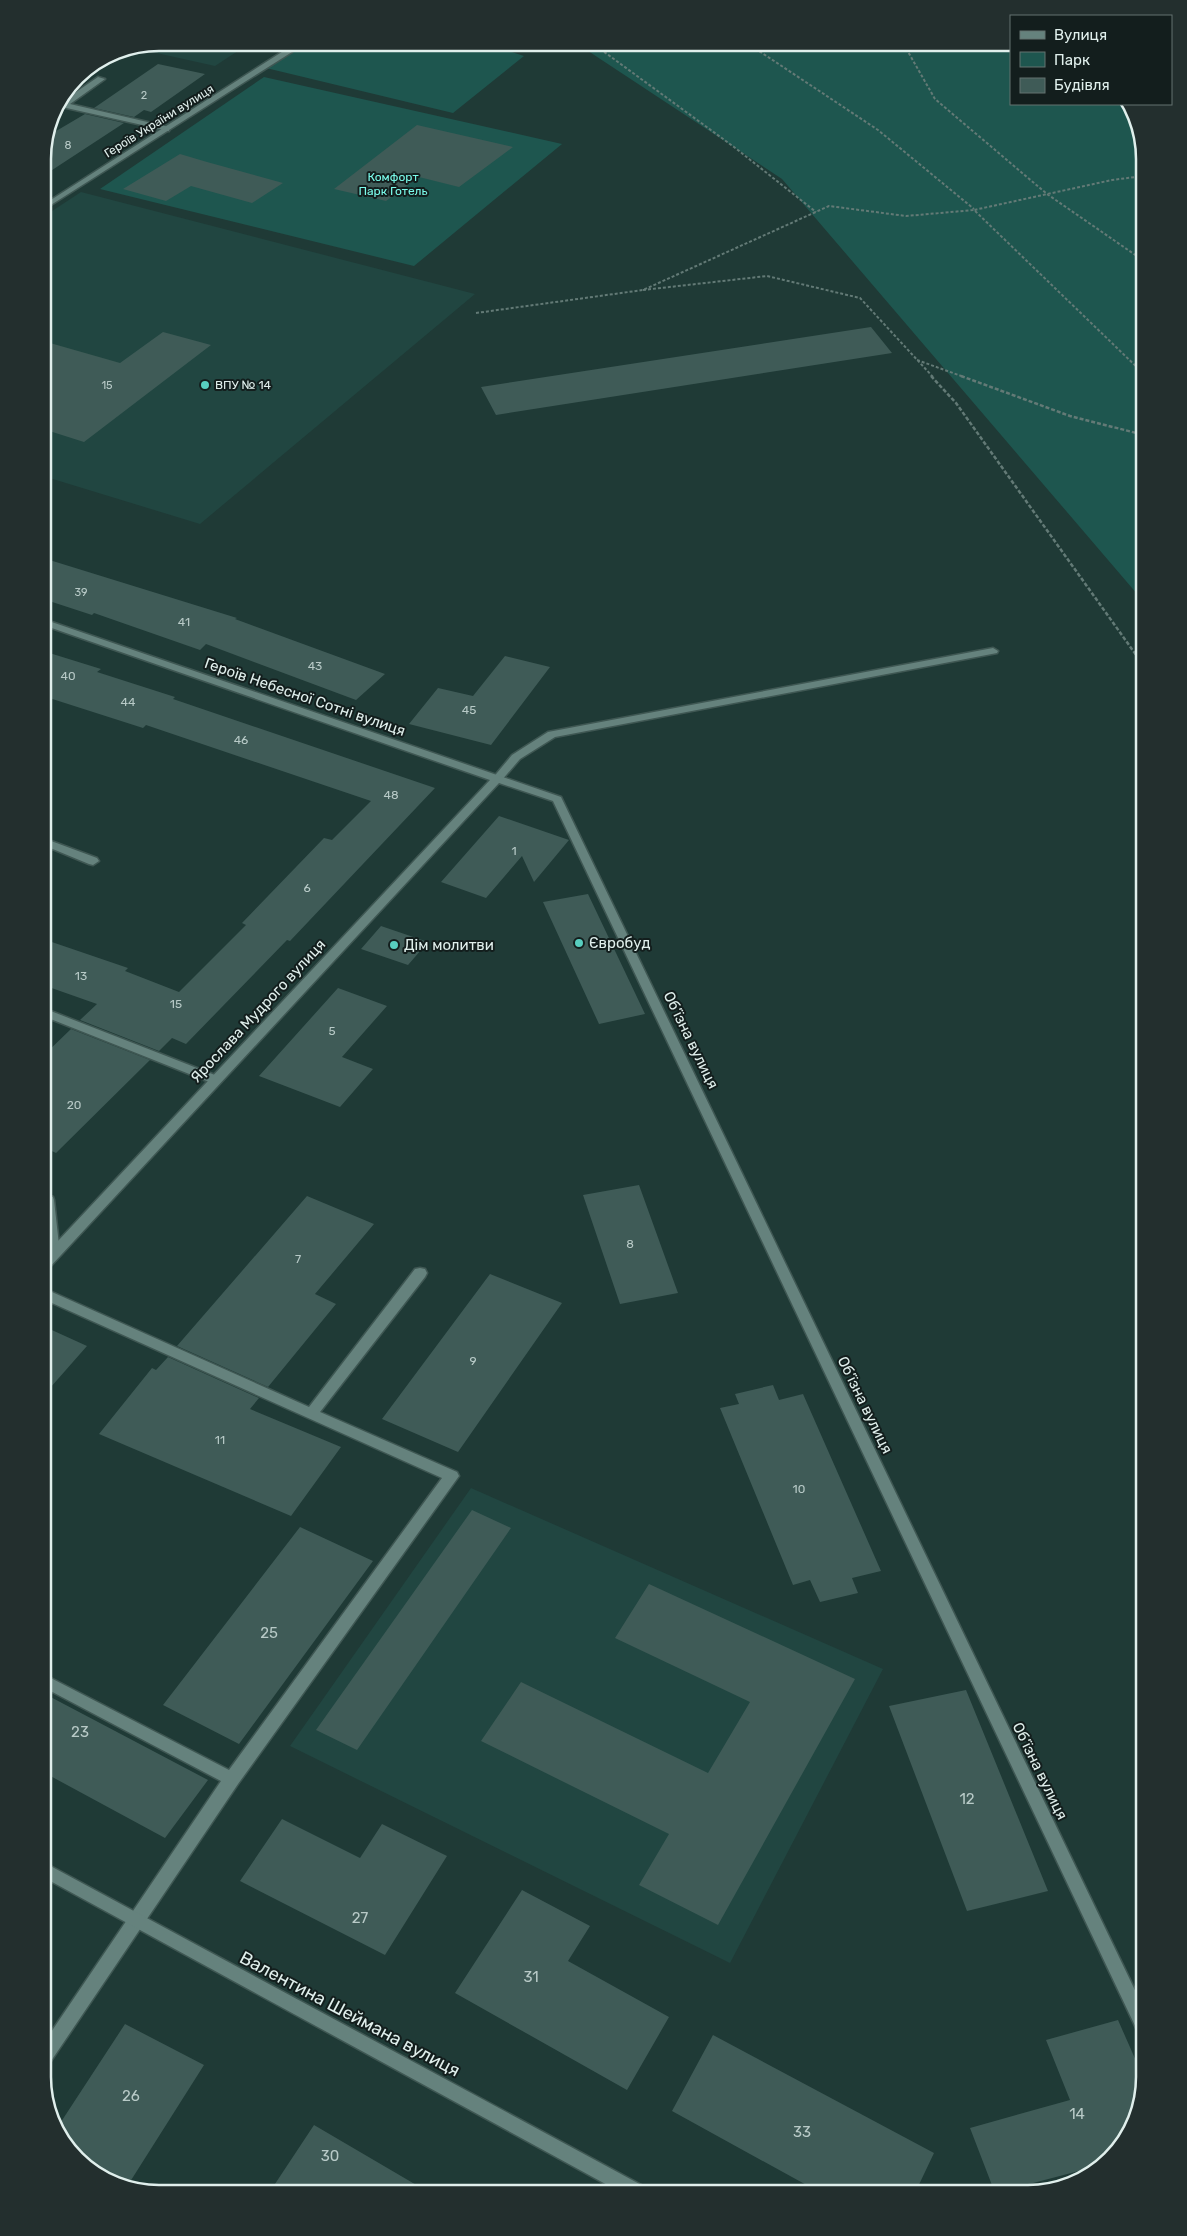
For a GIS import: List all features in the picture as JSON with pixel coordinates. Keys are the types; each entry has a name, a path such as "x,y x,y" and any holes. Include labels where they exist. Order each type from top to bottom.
{"street":[{"name":"Героїв України вулиця","path":"51,203 288,52"},
{"path":"68,101 101,79"},
{"path":"66,105 166,129"},
{"name":"Героїв Небесної Сотні вулиця","path":"51,625 557,799"},
{"name":"Ярослава Мудрого вулиця","path":"53,1254 516,757 552,734 993,651"},
{"name":"Об’їзна вулиця","path":"557,799 1136,2009"},
{"path":"51,845 93,861"},
{"path":"51,1015 216,1080"},
{"path":"51,1232 53,1254"},
{"path":"311,1414 420,1273"},
{"path":"51,1297 452,1476 232,1779 51,2045"},
{"path":"51,1685 232,1779"},
{"name":"Валентина Шеймана вулиця","path":"51,1875 624,2185"}],"path":[{"path":"603,51 734,147 816,212"},
{"path":"759,51 878,130 974,210 1136,366"},
{"path":"908,51 935,99 1048,194 1136,255"},
{"path":"644,290 829,206 906,216 974,210 1112,180 1136,177"},
{"path":"476,313 644,290 767,276 860,298 956,403 1136,655"},
{"path":"916,360 1070,416 1136,433"}],"shaded area":[{"path":"150,51 238,51 215,66"},
{"name":"ВПУ № 14","path":"81,192 475,294 200,524 51,478 51,212"},
{"path":"471,1488 883,1669 730,1963 290,1746"}],"green space":[{"path":"293,51 509,51 524,56 453,113 266,68"},
{"path":"588,51 1010,51 1010,105 1121,105 1132,132 1136,153 1136,593 782,179"},
{"name":"Комфорт Парк Готель","path":"264,77 562,144 414,266 100,189"}],"building":[{"path":"158,64 205,74 151,112 144,110 134,117 94,108"},
{"path":"85,114 124,123 51,171 51,153 55,132"},
{"path":"417,125 513,147 459,187 419,177 386,201 334,189"},
{"path":"180,154 283,183 252,203 191,186 166,201 123,189"},
{"path":"871,327 892,353 496,415 481,387"},
{"path":"163,332 211,345 84,442 51,432 51,343 120,363"},
{"path":"51,560 237,618 235,619 385,674 356,700 206,644 200,650 94,613 92,615 51,602"},
{"path":"51,653 101,669 97,672 175,697 173,699 435,788 290,941 287,940 186,1044 172,1038 159,1051 80,1020 97,1004 51,988 51,942 128,968 125,971 179,992 246,925 242,923 324,838 332,840 371,801 146,725 143,728 51,699"},
{"path":"505,656 550,667 491,745 409,724 438,688 473,696"},
{"path":"499,816 569,840 534,882 522,856 486,898 441,882"},
{"path":"588,894 645,1014 599,1024 543,902"},
{"name":"Дім молитви","path":"381,926 428,942 408,965 361,949"},
{"path":"338,988 387,1006 342,1057 373,1069 340,1107 259,1076"},
{"path":"71,1029 150,1060 56,1153 51,1151 51,1048"},
{"path":"639,1185 678,1293 620,1304 583,1195"},
{"path":"307,1196 374,1224 315,1294 336,1304 268,1387 177,1346"},
{"path":"490,1274 562,1303 458,1452 382,1419"},
{"path":"51,1330 87,1346 51,1387"},
{"path":"168,1357 259,1398 250,1409 341,1447 291,1516 99,1434 152,1368 156,1370"},
{"path":"773,1385 779,1400 803,1394 881,1571 852,1578 858,1593 820,1602 810,1580 793,1585 720,1408 739,1404 735,1394"},
{"path":"472,1510 511,1528 357,1750 316,1730"},
{"path":"300,1527 373,1561 239,1744 163,1705"},
{"path":"649,1584 855,1679 718,1925 639,1885 669,1834 481,1741 521,1682 708,1773 750,1702 615,1638"},
{"path":"966,1690 1048,1891 967,1911 889,1706"},
{"path":"51,1697 208,1780 165,1838 51,1776"},
{"path":"282,1819 360,1858 382,1824 447,1856 385,1955 240,1881"},
{"path":"522,1890 590,1926 568,1961 669,2017 627,2090 455,1993"},
{"path":"1118,2020 1136,2061 1135,2090 1125,2124 1109,2148 1099,2158 1081,2170 1025,2185 992,2185 970,2128 1070,2100 1046,2040"},
{"path":"125,2024 204,2065 131,2181 112,2174 88,2158 78,2148 61,2121"},
{"path":"713,2035 934,2153 919,2185 806,2185 672,2111"},
{"path":"314,2125 416,2185 274,2185"}],"place":[{"name":"ВПУ № 14","path":"205,385"},
{"name":"Євробуд","path":"579,943"},
{"name":"Дім молитви","path":"394,945"}]}
